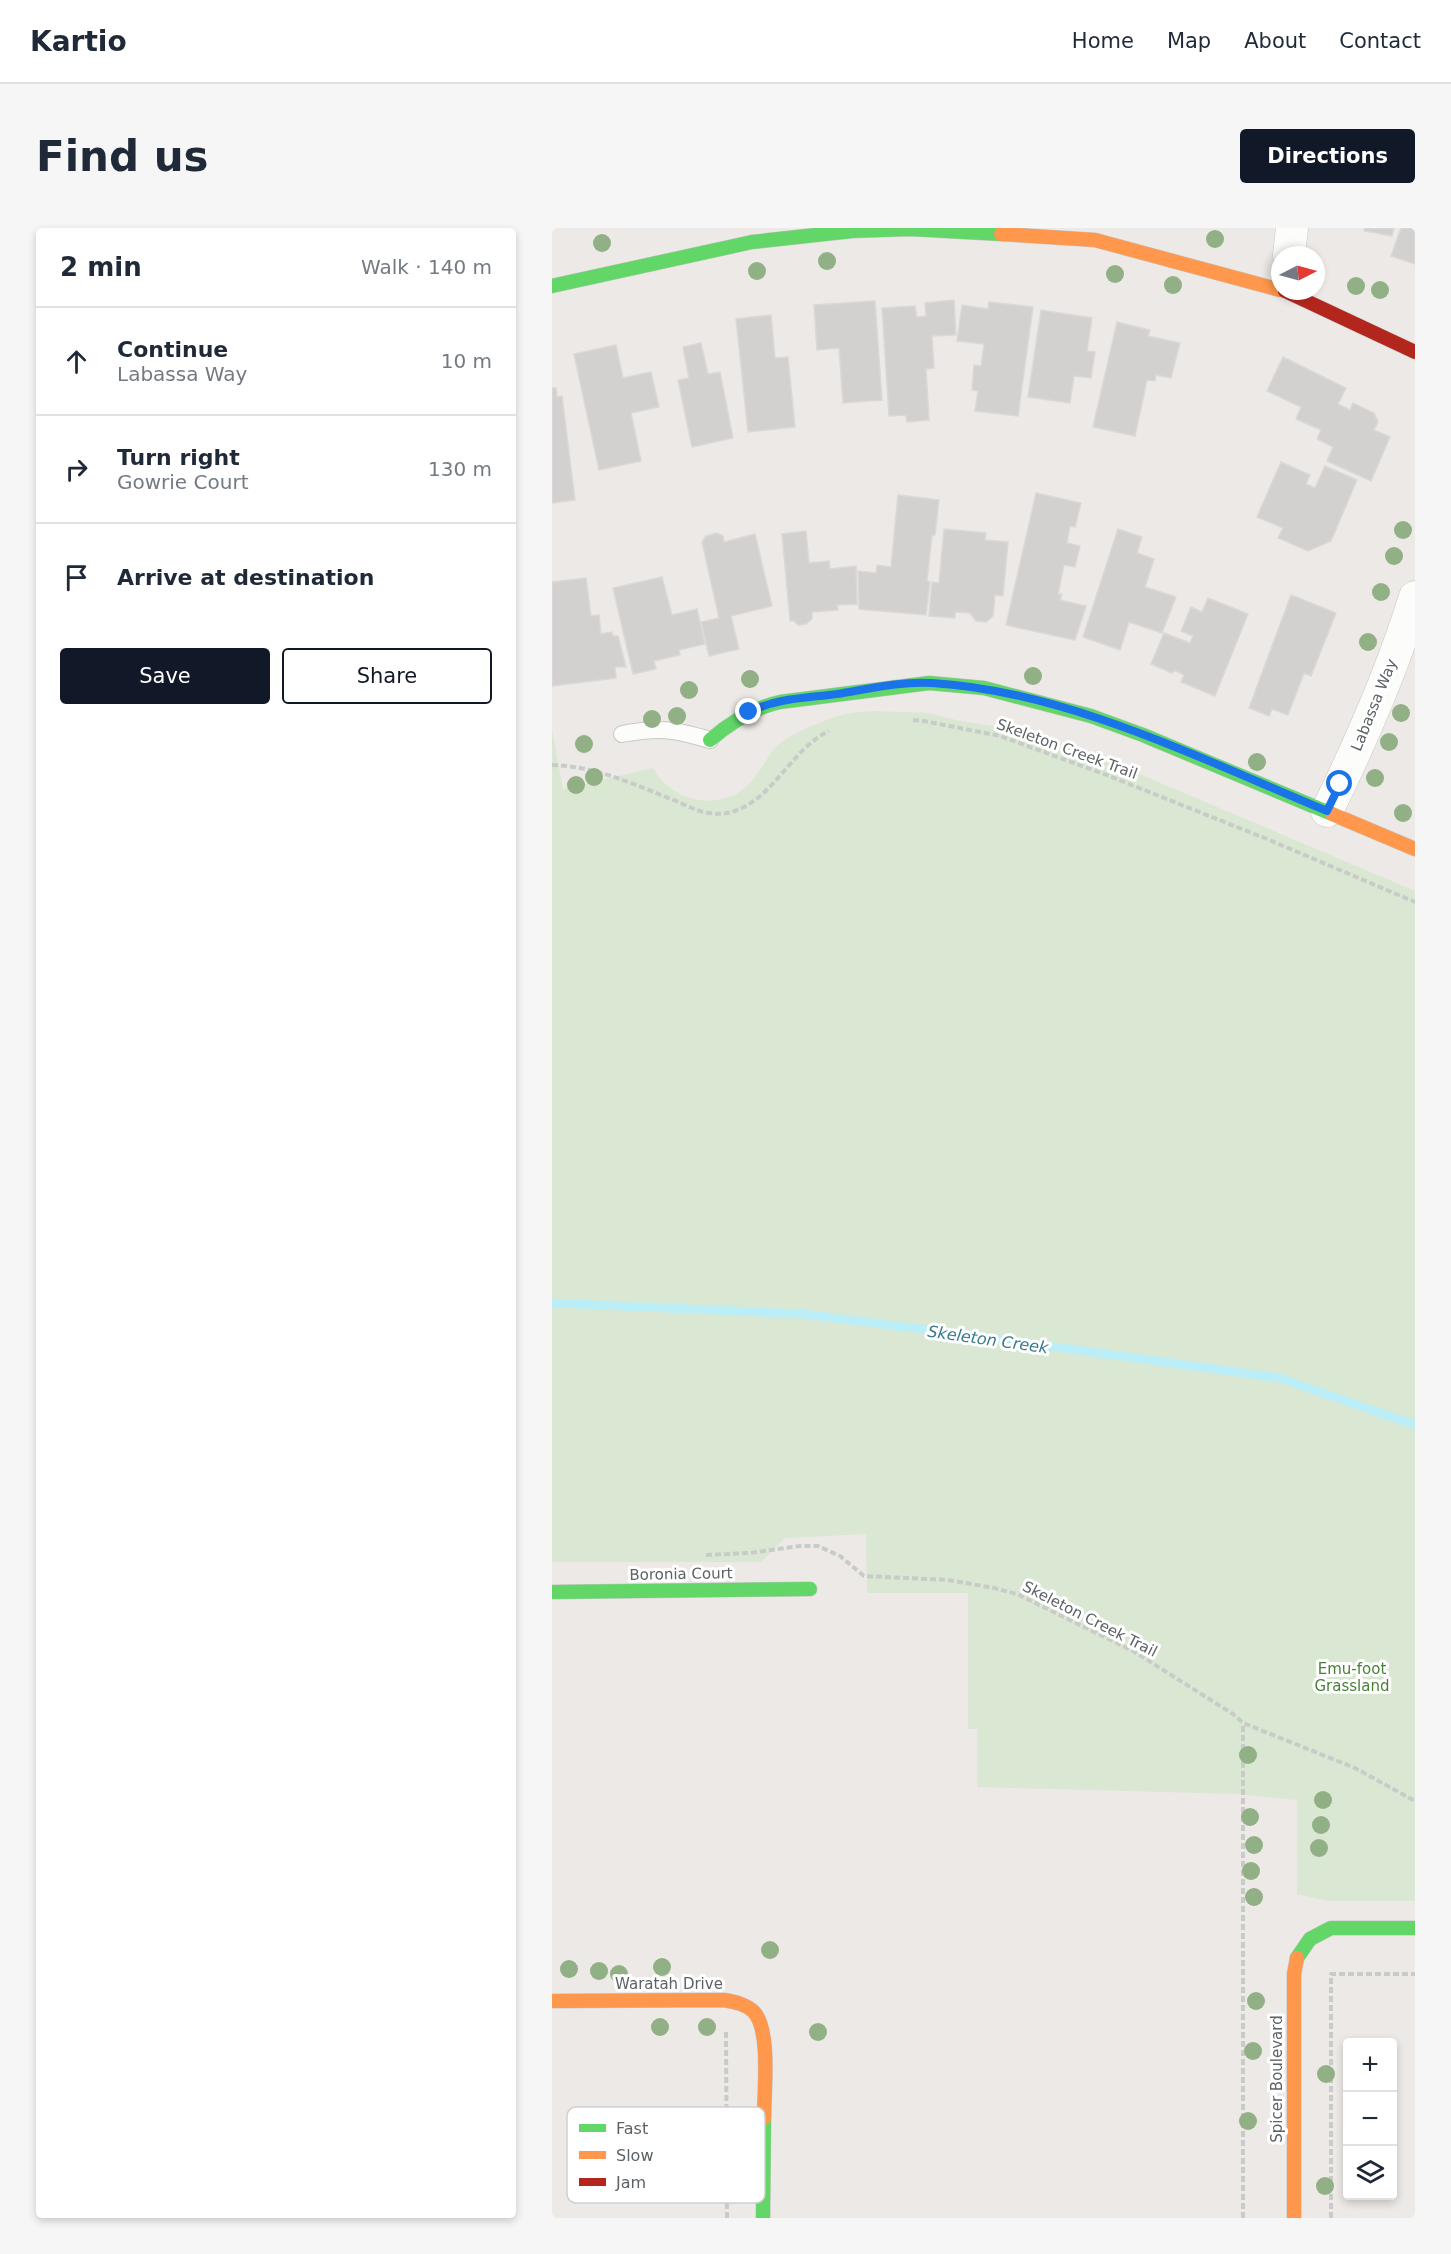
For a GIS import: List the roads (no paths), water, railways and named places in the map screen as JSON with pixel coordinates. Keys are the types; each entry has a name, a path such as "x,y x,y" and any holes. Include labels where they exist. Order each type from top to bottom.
{"street":[{"path":"1290,246 1292,228"},
{"path":"552,286 752,242 842,232 910,229 1095,240 1271,288"},
{"path":"1305,300 1415,352"},
{"name":"Labassa Way","path":"1327,811 1368,722 1406,627 1415,597"},
{"path":"710,741 736,719 758,708 780,702 929,682 984,688 1091,716 1143,735 1415,849"},
{"name":"Boronia Court","path":"552,1592 810,1589"},
{"name":"Spicer Boulevard","path":"1294,2218 1294,1974 1299,1952 1305,1943 1320,1931 1331,1928 1415,1928"},
{"name":"Waratah Drive","path":"552,2001 724,2000 740,2002 755,2011 762,2029 762,2107"},
{"name":"Waratah Drive","path":"763,2203 763,2218"}],"lane":[{"path":"622,734 661,729 677,730 710,741"}],"waterway":[{"name":"Skeleton Creek","path":"552,1303 804,1314 1280,1378 1415,1425"}],"park label":[{"name":"Emu-foot Grassland","path":"1352,1678"}]}
